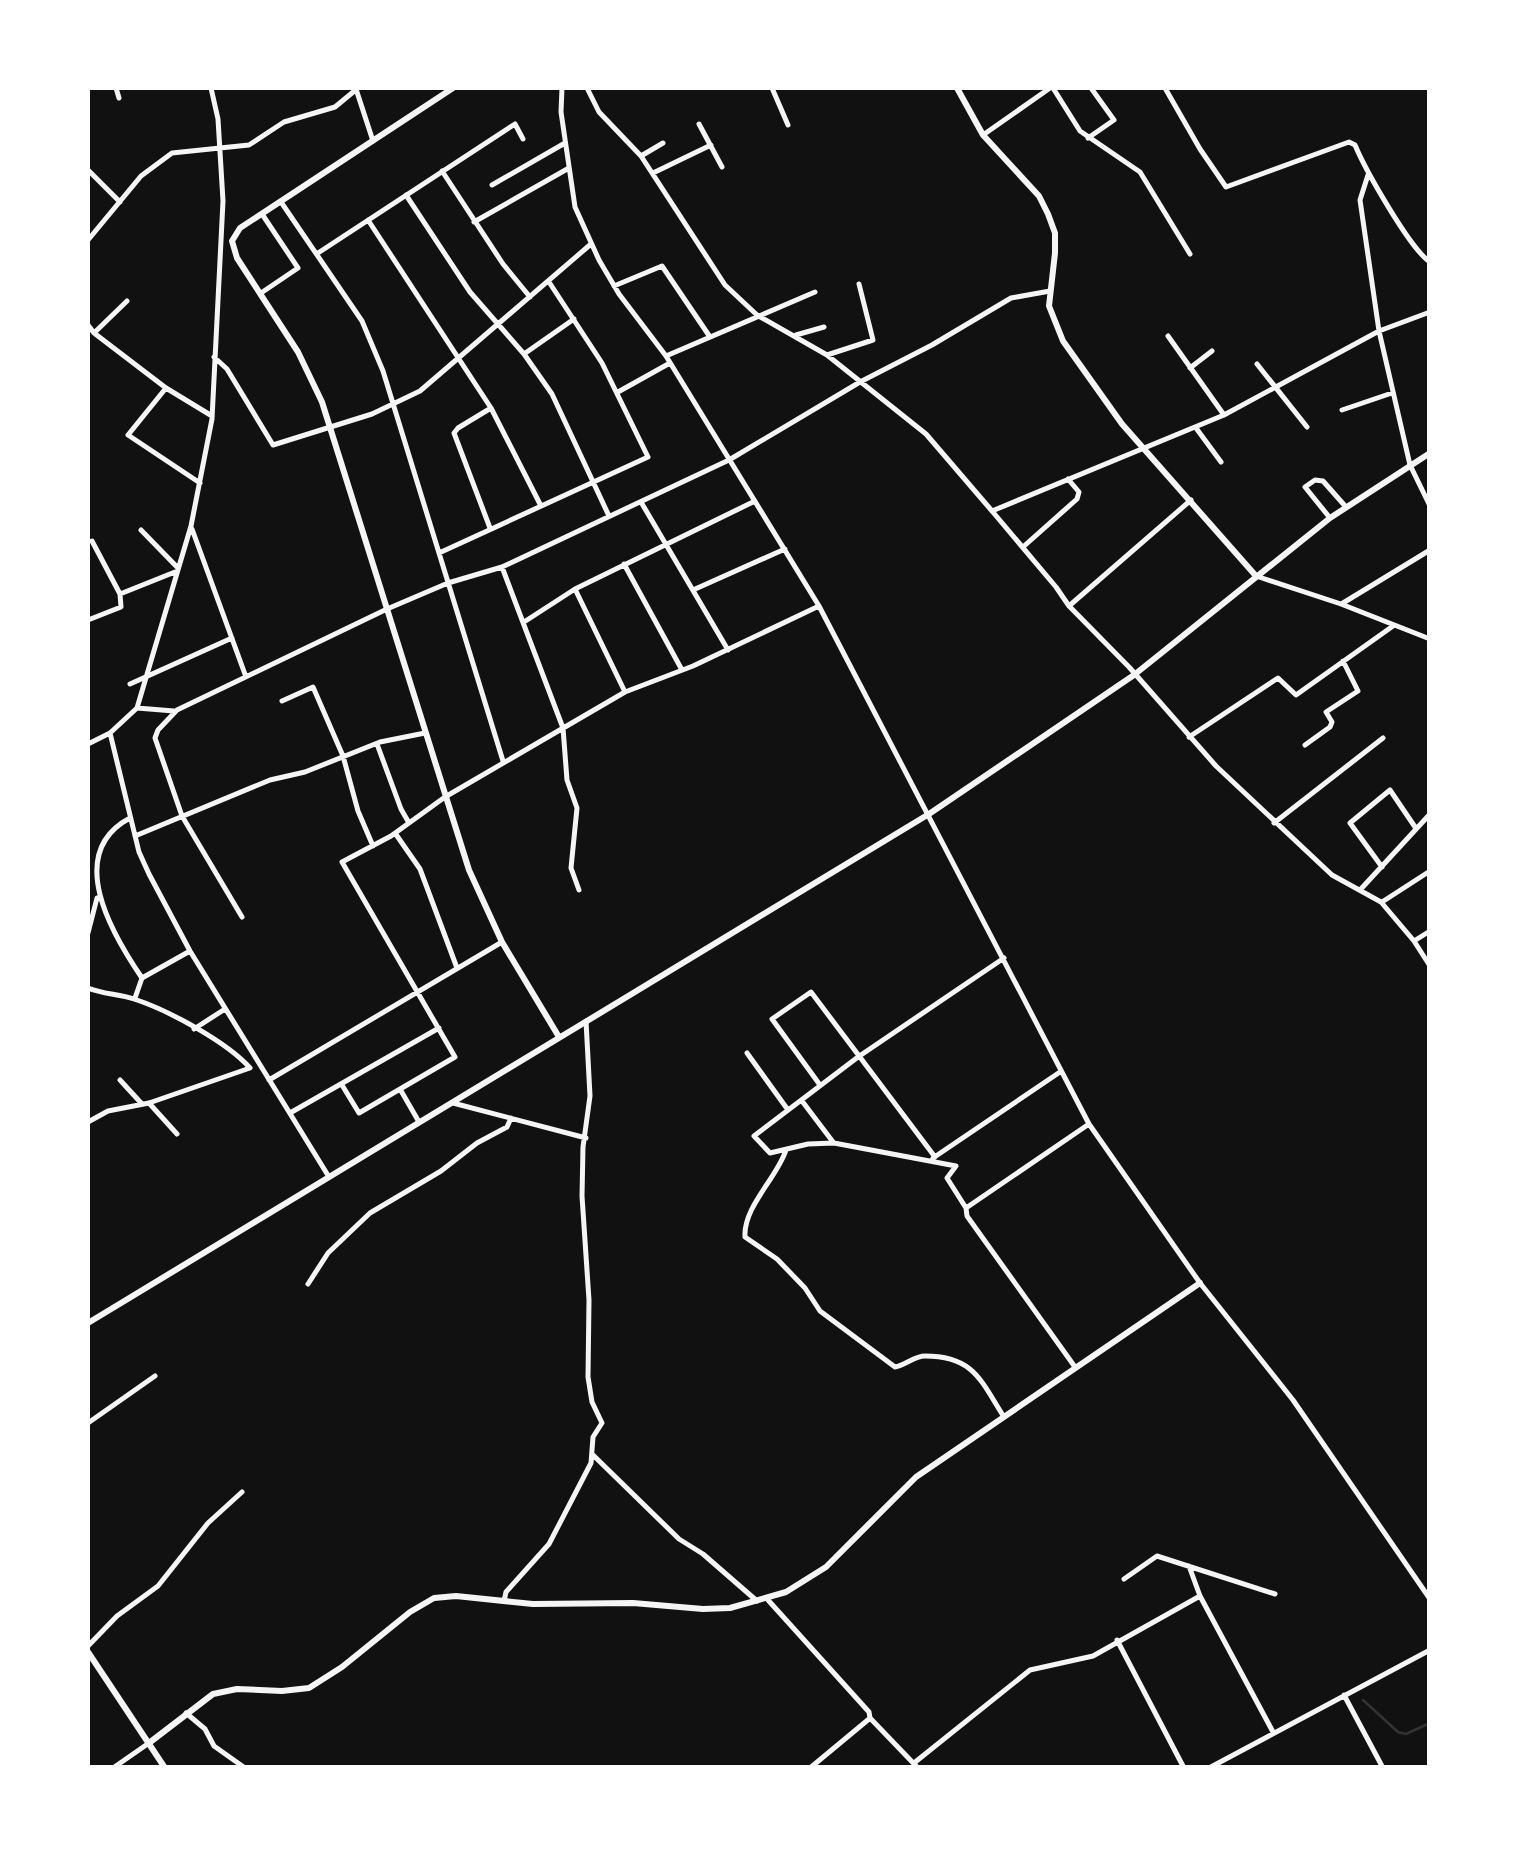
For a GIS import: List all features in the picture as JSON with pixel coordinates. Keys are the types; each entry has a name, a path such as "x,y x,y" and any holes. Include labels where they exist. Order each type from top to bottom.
{"street":[{"path":"116,88 119,98"},
{"path":"88,744 110,732 137,708 200,483 212,416 222,240 218,119 211,88"},
{"path":"88,238 142,176 172,154 249,145 284,122 335,107 357,88 373,141"},
{"path":"453,88 240,228 232,240 233,250 310,375 332,427 469,870 502,942 559,1037"},
{"path":"562,88 561,112 576,207 591,244 614,286 668,359 819,606 1089,1124 1200,1282 1294,1400 1430,1599"},
{"path":"587,88 600,112 653,174 719,277 757,315 827,355 926,434 1069,606 1189,737 1332,875 1381,902 1430,966"},
{"path":"772,88 788,125"},
{"path":"957,88 983,135 1040,196 1054,233 1049,306 1062,341 1142,447 1256,576 1341,604 1430,640"},
{"path":"983,135 1052,88 1080,131 1140,172 1190,254"},
{"path":"1088,138 1114,120 1091,88"},
{"path":"1166,88 1226,187 1348,142 1355,145 1368,176 1386,199 1414,250 1430,262"},
{"path":"317,253 514,124 524,139"},
{"path":"699,124 722,167"},
{"path":"492,186 565,143"},
{"path":"640,156 663,144"},
{"path":"653,174 710,145"},
{"path":"474,222 569,168"},
{"path":"88,170 120,202"},
{"path":"442,171 530,297"},
{"path":"1368,176 1360,200 1378,331 1410,465 1430,506"},
{"path":"406,195 470,292 524,354 565,417 609,516"},
{"path":"281,202 362,321 394,405 503,762"},
{"path":"261,293 298,268 262,214"},
{"path":"368,220 491,408 542,506"},
{"path":"214,356 234,380 272,445 394,405 420,391 591,244"},
{"path":"614,286 662,266 710,337"},
{"path":"439,553 648,457 618,392 549,282"},
{"path":"827,355 874,340 859,284"},
{"path":"618,392 710,337 815,292"},
{"path":"242,918 182,816 155,738 177,710 388,610 448,583 502,567 729,460 1011,298 1050,292"},
{"path":"94,333 127,301"},
{"path":"992,511 1196,428 1274,390 1306,368 1378,331 1430,312"},
{"path":"524,354 574,320"},
{"path":"88,324 94,333 166,388 212,416"},
{"path":"796,335 824,327"},
{"path":"1168,336 1224,415"},
{"path":"1190,368 1212,351"},
{"path":"1257,364 1307,427"},
{"path":"166,388 128,435 200,483"},
{"path":"1342,410 1392,393"},
{"path":"490,530 454,434 491,408"},
{"path":"1196,428 1220,462"},
{"path":"88,1322 928,814 1134,675 1330,518 1430,453"},
{"path":"1023,547 1077,499 1079,492 1068,478"},
{"path":"1330,518 1305,488 1315,480 1323,480 1346,507"},
{"path":"524,622 624,564 755,500"},
{"path":"1069,606 1191,500"},
{"path":"641,502 728,650"},
{"path":"191,526 246,677"},
{"path":"141,530 176,570"},
{"path":"88,620 122,607 120,594 92,542"},
{"path":"693,590 785,549"},
{"path":"1341,604 1430,550"},
{"path":"624,564 682,670"},
{"path":"502,567 563,728 567,780 576,808 571,868 579,890"},
{"path":"120,594 176,570"},
{"path":"575,590 626,692"},
{"path":"342,1085 359,1113 455,1058 342,862 395,833 503,762 626,692 728,650 819,606"},
{"path":"1189,737 1278,678 1296,695 1393,626"},
{"path":"130,684 233,638"},
{"path":"1305,744 1330,727 1332,722 1326,712 1358,691 1343,661"},
{"path":"282,701 313,687 343,756 358,811 373,846"},
{"path":"137,708 177,710"},
{"path":"110,732 130,818 149,874 190,950 329,1177"},
{"path":"135,836 270,780 304,772 377,744 426,733"},
{"path":"1274,823 1384,738"},
{"path":"377,744 400,809 409,823"},
{"path":"1382,867 1350,822 1390,790 1416,827"},
{"path":"1360,890 1430,814"},
{"path":"88,933 98,895 99,850 112,832 130,818"},
{"path":"395,833 420,869 457,968"},
{"path":"88,850 99,850"},
{"path":"1381,902 1430,870"},
{"path":"98,895 115,936 142,978"},
{"path":"1414,941 1430,931"},
{"path":"269,1080 502,942"},
{"path":"134,1000 142,978 190,950"},
{"path":"1004,958 858,1057 754,1136 770,1153 834,1142 870,1152 933,1158 956,1166 947,1178 970,1220 1076,1368"},
{"path":"88,988 134,1000 194,1029 230,1048 250,1068"},
{"path":"820,1085 772,1019 811,992 933,1158"},
{"path":"194,1029 225,1008"},
{"path":"504,1601 506,1592 550,1544 593,1455 592,1437 602,1423 592,1402 588,1377 589,1300 582,1196 590,1096 586,1020"},
{"path":"289,1114 439,1028"},
{"path":"747,1052 788,1110"},
{"path":"88,1122 108,1111 146,1104 260,1064"},
{"path":"933,1158 1060,1072"},
{"path":"120,1080 177,1134"},
{"path":"400,1089 419,1122"},
{"path":"802,1101 834,1142"},
{"path":"450,1102 586,1138"},
{"path":"308,1284 328,1253 370,1214 507,1127 511,1118"},
{"path":"966,1208 1089,1124"},
{"path":"786,1150 773,1180 752,1212 745,1236 777,1259 820,1310 895,1367 922,1356 967,1364 982,1378 1004,1417"},
{"path":"113,1768 202,1700 224,1690 309,1688 434,1598 634,1603 703,1609 768,1600 816,1576 901,1488 1200,1282"},
{"path":"88,1423 155,1376"},
{"path":"593,1455 679,1539 703,1554 758,1601"},
{"path":"165,1768 88,1651 117,1616 158,1586 208,1523 242,1492"},
{"path":"1124,1579 1152,1557 1275,1594"},
{"path":"1188,1566 1273,1732"},
{"path":"768,1600 916,1765 1030,1670 1093,1656 1200,1596"},
{"path":"1117,1640 1184,1768"},
{"path":"1209,1768 1430,1650"},
{"path":"1344,1694 1383,1768"},
{"path":"186,1713 204,1729 214,1746 245,1768"},
{"path":"810,1768 870,1718"}],"waterway":[{"path":"1363,1700 1398,1732 1406,1734 1430,1723"}]}
